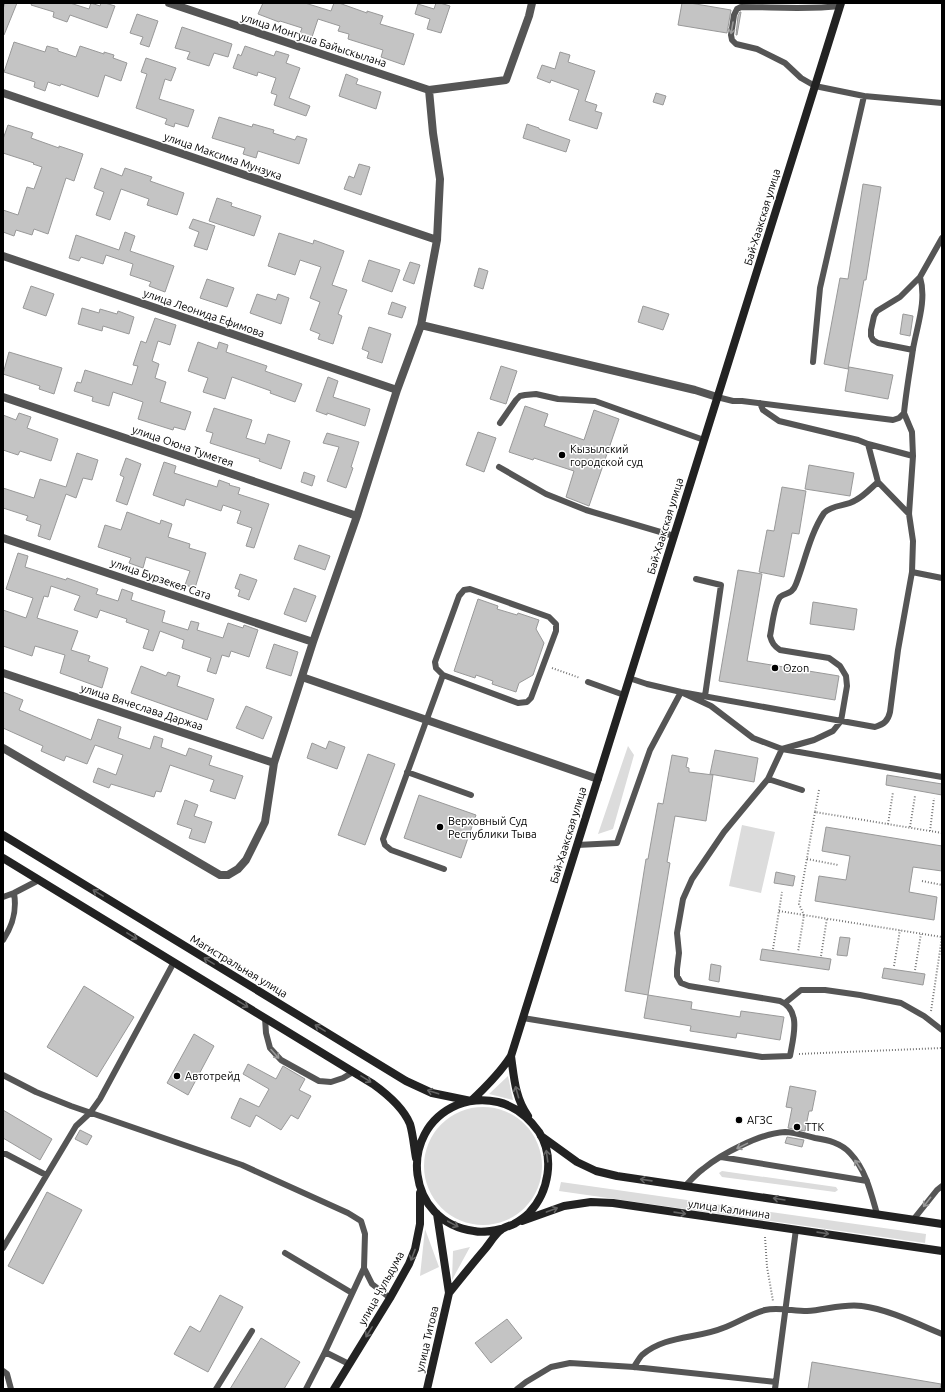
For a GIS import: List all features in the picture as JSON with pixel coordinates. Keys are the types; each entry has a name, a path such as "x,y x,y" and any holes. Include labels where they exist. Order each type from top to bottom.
{"main road":[{"name":"Бай-Хаакская улица","path":"471,1101 494,1079 511,1056 840,5"},
{"name":"Магистральная улица","path":"3,835 406,1081 432,1093 471,1101"},
{"path":"3,858 353,1072 386,1094 404,1113 411,1128 416,1158 416,1174 420,1189 427,1203 437,1214 450,1224 461,1229 473,1231 485,1232 501,1230 515,1223 529,1213 539,1200 546,1184 548,1168 547,1151 541,1135 524,1115 512,1107 499,1102 485,1100 471,1101 450,1108 431,1124 424,1134 416,1158"},
{"name":"Бай-Хаакская улица","path":"511,1056 517,1094 523,1109 534,1125"},
{"name":"улица Калинина","path":"541,1135 577,1162 596,1171 617,1176 942,1224"},
{"name":"улица Чульдума","path":"334,1389 404,1275 415,1249 420,1224 420,1189"},
{"name":"улица Калинина","path":"515,1223 564,1206 591,1202 613,1203 942,1251"},
{"name":"улица Титова","path":"427,1389 449,1293 437,1214"},
{"name":"улица Титова","path":"449,1293 501,1230"}],"street":[{"name":"улица Монгуша Байыскылана","path":"170,3 429,90"},
{"path":"3,748 220,875 228,875 238,869 246,860 265,822 274,763 313,642 357,516 397,390 421,326 436,240 440,179 433,133 429,90 506,80 529,16 532,3"},
{"name":"улица Максима Мунзука","path":"3,93 436,240"},
{"name":"улица Леонида Ефимова","path":"3,256 397,390"},
{"path":"421,326 717,397"},
{"name":"улица Оюна Туметея","path":"3,397 357,516"},
{"name":"улица Бурзекея Сата","path":"3,538 313,642"},
{"name":"улица Вячеслава Даржаа","path":"3,673 274,763"},
{"path":"302,677 598,779"}],"lane":[{"path":"840,5 818,8 777,6 741,7 737,9 734,15 731,35 732,40 736,44 757,49 784,63 801,78 815,86 864,96 942,103"},
{"path":"813,362 820,288 832,230 864,96"},
{"path":"913,350 878,343 873,340 871,330 876,311 900,297 920,277 941,241"},
{"path":"629,678 681,692 875,727 882,725 888,719 898,650 912,572 913,541 909,514 913,456 912,432 904,413 913,350 922,302 923,286 920,277"},
{"path":"500,423 520,396 536,394 563,400 595,401 704,440"},
{"path":"717,397 733,401 760,403 892,420 899,418 904,413"},
{"path":"760,403 763,410 779,421 858,440 913,456"},
{"path":"868,444 878,482 909,514"},
{"path":"499,467 546,494 586,510 674,536"},
{"path":"523,1018 762,1057 790,1056 795,1024 793,1013 785,1003 689,986 681,983 677,976 679,953 677,933 683,899 692,879 724,832 768,779 782,749 814,740 833,731 841,721 847,686 846,676 840,666 829,658 780,650 775,647 770,636 777,603 781,596 792,592 803,558 824,513 829,508 848,504 856,500 878,482"},
{"path":"912,572 942,578"},
{"path":"696,580 721,585 705,696"},
{"path":"470,589 549,617 555,621 557,627 556,630 531,698 527,702 522,704 443,676 436,668 435,662 459,596 464,590 470,589"},
{"path":"443,676 384,835 384,842 390,850 444,869"},
{"path":"588,682 624,695"},
{"path":"681,692 711,706 753,738 782,749 942,777"},
{"path":"577,845 617,843 650,750 681,692"},
{"path":"407,772 471,795"},
{"path":"768,779 802,790"},
{"path":"3,897 39,880"},
{"path":"3,940 13,923 16,902 14,893"},
{"path":"3,1248 76,1126 90,1113 100,1099 174,962"},
{"path":"785,1003 801,990 825,990 860,995 901,1003 929,1020 942,1030"},
{"path":"265,1018 266,1033 270,1048 281,1060 319,1081 331,1082 343,1078 353,1072"},
{"path":"3,1075 36,1092 90,1113 242,1166 348,1213 360,1221 365,1234 364,1268 306,1389"},
{"path":"685,1186 703,1169 721,1157 771,1134 787,1132 833,1141 850,1152 861,1167 877,1214"},
{"path":"3,1154 6,1154 46,1175"},
{"path":"721,1157 866,1181"},
{"path":"913,1220 937,1190 942,1186"},
{"path":"775,1389 796,1229"},
{"path":"285,1253 352,1293"},
{"path":"364,1268 372,1284 390,1298"},
{"path":"634,1367 642,1355 676,1338 722,1329 765,1310 775,1309 786,1311 806,1311 827,1310 845,1306 861,1306 886,1312 942,1334"},
{"path":"216,1389 252,1331"},
{"path":"325,1352 349,1364"},
{"path":"517,1389 551,1367 570,1363 634,1367 776,1382"},
{"path":"3,1371 7,1374 11,1389"}],"path":[{"path":"543,665 588,682"},
{"path":"798,952 804,915 799,904 819,790"},
{"path":"888,824 893,792"},
{"path":"910,827 915,796"},
{"path":"930,830 934,798"},
{"path":"815,812 942,832"},
{"path":"807,859 838,865"},
{"path":"922,881 942,884"},
{"path":"773,949 782,892"},
{"path":"779,910 942,937 929,1020"},
{"path":"821,956 827,918"},
{"path":"894,966 900,930"},
{"path":"915,970 921,933"},
{"path":"790,1056 833,1052 942,1048"},
{"path":"765,1237 767,1267 775,1309"}],"shaded area":[{"path":"628,746 634,755 613,829 598,834"},
{"path":"742,825 775,832 761,893 729,886"},
{"path":"508,1076 513,1100 489,1094"},
{"path":"483,1107 494,1108 506,1112 525,1124 537,1143 541,1155 541,1177 537,1189 525,1208 506,1220 494,1224 483,1225 472,1224 460,1220 441,1208 429,1189 425,1177 424,1166 425,1155 429,1143 441,1124 460,1112 472,1108"},
{"path":"722,1171 836,1187 838,1190 835,1192 722,1177 719,1173"},
{"path":"561,1182 926,1234 925,1243 559,1191"},
{"path":"425,1229 439,1267 420,1276"},
{"path":"470,1247 452,1280 453,1251"}],"building":[{"path":"5,3 17,3 3,35 3,9"},
{"path":"32,3 70,3 89,9 91,3 100,6 101,3 105,3 115,6 107,28 70,15 67,22 53,17 54,12 31,5"},
{"path":"263,3 305,3 331,11 334,3 339,3 367,13 367,11 383,16 380,24 414,34 404,65 381,57 383,50 348,39 349,34 338,31 340,26 318,19 311,40 299,36 302,28 280,21 279,22 258,14"},
{"path":"436,3 450,6 441,33 427,29 430,19 415,14 418,4 434,9"},
{"path":"682,3 731,10 727,33 678,25"},
{"path":"741,12 736,35 738,16"},
{"path":"137,14 158,21 149,47 140,44 143,37 130,33"},
{"path":"182,27 232,44 228,57 214,53 209,66 187,59 190,52 175,48"},
{"path":"14,42 45,52 47,46 76,57 80,46 104,54 104,52 114,55 113,58 127,63 121,81 105,75 98,97 61,84 60,86 48,82 45,91 34,87 35,82 4,72"},
{"path":"245,46 274,56 276,51 289,55 286,63 300,68 289,98 310,106 306,116 274,105 277,95 271,93 276,78 258,72 257,76 233,68 238,54 241,56"},
{"path":"560,52 570,55 568,62 595,71 585,101 597,105 595,111 602,113 597,129 569,120 579,90 551,80 550,83 537,78 542,65 555,69"},
{"path":"146,58 176,68 171,81 165,79 159,99 194,110 188,127 175,123 174,127 165,124 167,119 136,108 147,74 141,72"},
{"path":"346,74 358,79 356,84 381,92 376,109 339,96"},
{"path":"656,93 666,96 663,105 653,102"},
{"path":"219,117 252,127 253,124 274,130 273,133 295,140 297,136 307,139 299,164 258,151 256,158 243,154 245,148 212,138"},
{"path":"527,124 570,140 566,152 523,138"},
{"path":"8,125 33,133 31,138 59,148 59,146 83,154 74,181 66,178 48,234 34,229 32,235 16,230 14,236 3,232 3,210 18,215 27,187 34,189 42,167 3,153 3,139"},
{"path":"359,164 370,167 361,195 344,189 349,176 354,178"},
{"path":"101,168 122,176 125,168 152,177 150,181 184,193 177,215 147,205 149,199 121,189 110,220 96,215 104,192 94,188"},
{"path":"863,184 881,187 866,280 864,280 848,369 824,364 840,278 848,279"},
{"path":"217,198 232,203 231,206 261,216 254,236 209,221"},
{"path":"193,219 215,226 207,250 194,246 199,232 189,228"},
{"path":"125,232 135,236 130,251 174,266 165,292 149,286 151,282 130,275 133,264 106,255 103,264 81,257 79,261 69,258 76,235 119,250"},
{"path":"279,233 313,244 314,240 344,251 332,285 347,290 338,314 342,316 333,344 318,339 320,334 310,330 320,302 310,298 321,267 300,260 295,275 268,266"},
{"path":"369,260 400,270 392,292 362,281"},
{"path":"410,262 420,265 414,284 403,280"},
{"path":"479,268 488,271 483,289 474,286"},
{"path":"207,279 234,288 227,307 200,298"},
{"path":"31,286 54,294 46,316 23,308"},
{"path":"257,294 276,300 278,294 289,298 281,324 250,313"},
{"path":"392,302 406,307 402,318 388,314"},
{"path":"643,306 669,314 663,330 638,322"},
{"path":"82,308 99,313 100,309 117,314 118,311 134,317 129,334 103,326 102,331 78,324"},
{"path":"903,314 913,316 910,336 900,334"},
{"path":"155,318 176,325 170,345 158,341 152,361 159,364 155,378 166,382 160,402 191,412 185,430 174,427 173,430 138,419 143,402 113,392 109,406 92,401 93,397 74,391 77,382 81,383 85,370 132,385 138,366 133,365 141,341 146,343"},
{"path":"369,327 391,334 382,363 367,358 369,352 362,349"},
{"path":"198,342 217,349 219,342 228,345 226,352 267,366 265,371 302,384 295,402 270,393 271,391 232,377 225,399 203,392 208,378 188,371"},
{"path":"9,352 62,368 54,394 39,389 40,386 3,374"},
{"path":"501,366 517,371 506,404 490,399"},
{"path":"849,367 893,375 888,399 845,391"},
{"path":"328,377 338,381 333,397 370,409 365,426 327,413 327,415 316,411"},
{"name":"Кызылский городской суд","path":"525,406 548,414 544,426 584,440 594,410 619,419 589,506 566,497 574,471 534,458 533,460 509,452"},
{"path":"214,408 252,420 246,438 265,444 268,434 290,441 281,469 259,461 260,459 210,443 213,433 206,431"},
{"path":"19,413 31,417 27,428 58,439 51,461 20,451 18,455 3,450 3,415 16,420"},
{"path":"478,432 496,438 484,472 466,465"},
{"path":"327,433 359,442 351,467 353,468 346,488 327,481 339,447 323,443"},
{"path":"77,453 98,460 92,480 83,478 76,498 66,494 50,540 38,536 41,525 26,520 28,516 3,508 3,488 34,498 40,479 66,487"},
{"path":"126,458 141,464 127,505 116,501 124,477 120,475"},
{"path":"164,462 176,466 174,473 217,487 219,480 240,488 238,494 269,504 254,548 246,546 252,528 237,523 241,511 223,505 221,511 186,499 184,506 153,495"},
{"path":"809,465 854,473 850,496 805,489"},
{"path":"304,472 315,476 312,486 301,482"},
{"path":"782,487 806,491 799,534 792,533 784,577 759,572 767,530 774,531"},
{"path":"127,512 160,524 161,520 172,524 168,537 190,544 189,548 206,553 195,588 185,585 190,571 146,557 143,568 129,563 131,558 98,547 105,525 121,530"},
{"path":"299,545 330,556 325,570 294,559"},
{"path":"18,553 28,556 25,567 66,580 67,578 98,589 96,594 118,601 122,589 133,593 131,600 165,611 162,622 188,630 191,621 199,623 197,630 223,638 228,623 243,628 244,625 258,630 249,657 231,651 229,657 222,655 216,674 207,671 211,658 182,648 184,640 160,631 153,651 143,648 149,630 126,622 127,619 100,610 97,618 74,610 80,596 51,586 48,597 44,596 37,618 78,631 71,650 90,656 88,661 108,668 102,688 60,673 65,655 35,646 32,656 3,646 3,610 26,618 33,598 6,589"},
{"path":"738,570 762,574 747,661 839,676 835,700 719,681"},
{"path":"240,574 257,580 249,600 238,596 240,590 235,588"},
{"path":"294,588 316,596 306,622 284,614"},
{"path":"478,599 498,606 497,609 517,615 518,613 539,620 536,629 544,643 533,675 519,683 516,692 492,684 493,681 476,675 475,678 454,671"},
{"path":"813,602 857,609 854,630 810,624"},
{"path":"274,644 298,652 291,676 266,668"},
{"path":"141,666 166,676 168,672 180,676 177,686 214,699 207,720 131,693"},
{"path":"3,692 23,700 19,710 91,740 98,719 121,727 118,738 150,749 154,736 163,739 161,747 186,756 189,748 212,756 209,765 243,776 235,799 210,791 214,780 170,765 161,792 156,791 154,797 111,784 109,788 93,782 98,768 116,775 123,755 95,745 87,764 66,756 64,761 41,751 43,746 3,728"},
{"path":"246,706 272,717 263,739 236,728"},
{"path":"329,741 345,747 337,769 307,758 312,743 326,749"},
{"path":"715,750 758,758 754,782 710,774"},
{"path":"368,754 395,764 365,845 338,835"},
{"path":"672,755 688,758 686,767 689,768 689,772 713,775 706,821 675,816 667,862 670,863 648,995 625,991 646,859 648,859 658,803 663,804"},
{"path":"887,775 942,784 942,795 886,785"},
{"name":"Верховный Суд Республики Тыва","path":"419,795 476,815 461,858 404,838"},
{"path":"185,800 198,805 194,816 212,822 205,843 189,838 192,829 177,824"},
{"path":"826,827 942,846 942,871 913,867 909,892 937,897 934,920 815,901 819,876 846,880 850,856 822,851"},
{"path":"776,872 795,876 793,886 774,883"},
{"path":"840,937 850,938 847,956 837,955"},
{"path":"762,949 831,959 829,970 760,960"},
{"path":"711,964 721,966 719,982 709,980"},
{"path":"884,968 925,974 923,985 882,978"},
{"path":"84,986 134,1017 97,1077 47,1047"},
{"path":"648,995 692,1002 691,1009 740,1017 741,1011 784,1017 780,1040 737,1033 736,1038 690,1031 691,1026 644,1018"},
{"path":"194,1034 214,1046 188,1095 167,1083"},
{"path":"248,1064 276,1079 283,1066 305,1079 299,1090 311,1096 298,1119 291,1115 281,1130 256,1115 250,1127 231,1118 240,1098 259,1107 269,1089 243,1074"},
{"name":"ТТК","path":"790,1086 816,1091 812,1111 809,1111 805,1131 788,1128 792,1108 786,1107"},
{"path":"3,1110 52,1139 40,1160 3,1138"},
{"path":"80,1130 92,1136 87,1145 75,1139"},
{"path":"787,1137 804,1140 802,1147 785,1143"},
{"path":"47,1192 82,1210 43,1284 8,1266"},
{"path":"220,1295 243,1307 208,1372 174,1354 190,1326 200,1332"},
{"path":"507,1319 522,1338 491,1363 475,1343"},
{"path":"261,1338 300,1362 284,1389 230,1389"},
{"path":"812,1362 941,1384 940,1389 808,1389"}],"place":[{"name":"Кызылский городской суд","path":"562,455"},
{"name":"Ozon","path":"775,668"},
{"name":"Верховный Суд Республики Тыва","path":"440,827"},
{"name":"Автотрейд","path":"177,1076"},
{"name":"АГЗС","path":"739,1120"},
{"name":"ТТК","path":"797,1127"}]}
